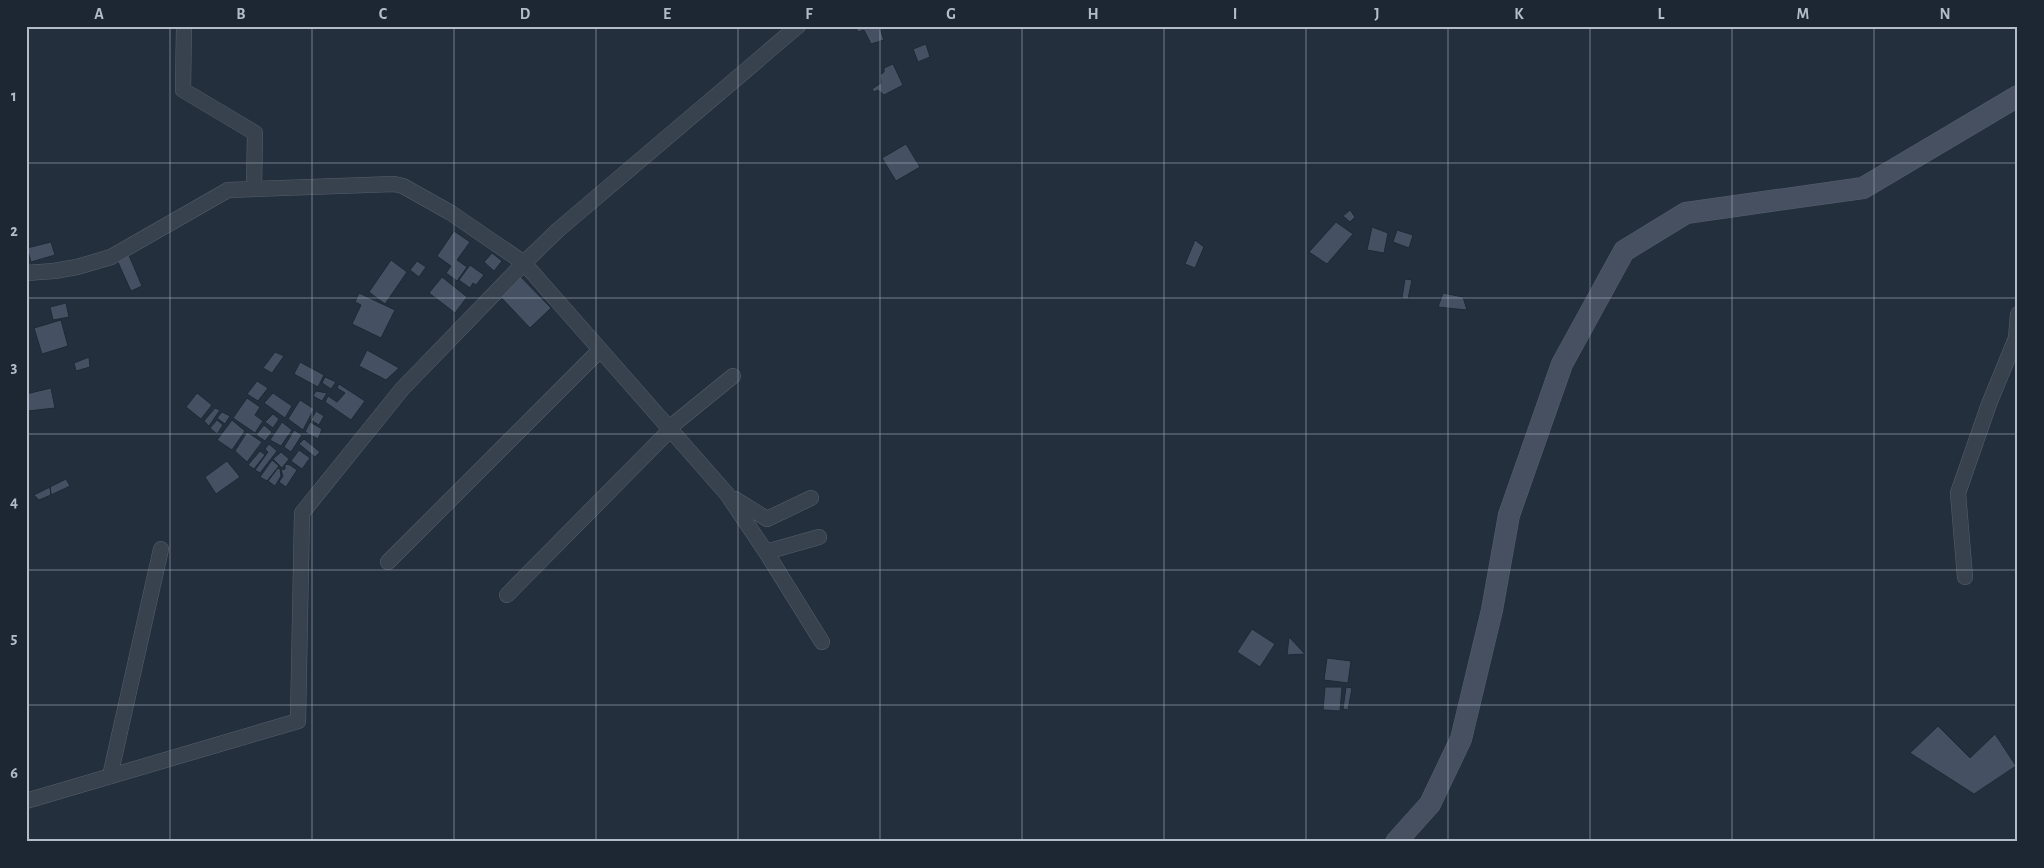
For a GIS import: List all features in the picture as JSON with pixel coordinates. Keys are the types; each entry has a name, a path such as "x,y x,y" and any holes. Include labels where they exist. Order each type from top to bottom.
{"street":[{"path":"184,26 183,90 255,134 254,188"},
{"path":"26,801 298,720 302,513 402,389 524,263 558,230 798,26"},
{"path":"1396,842 1430,804 1461,739 1492,610 1509,515 1562,364 1624,251 1686,213 1863,188 2018,96"},
{"path":"26,273 69,269 111,257 228,190 398,184 451,213 524,263 727,494 822,642"},
{"path":"1965,577 1958,493 1989,404 2016,338 2018,314"},
{"path":"388,562 600,350"},
{"path":"507,595 670,429 733,376"},
{"path":"727,494 767,519 812,498"},
{"path":"766,552 819,537"},
{"path":"110,776 160,549"}],"building":[{"path":"866,26 867,29 879,26 884,40 871,44 864,30 858,32 856,28"},
{"path":"926,44 930,57 918,62 913,49"},
{"path":"893,64 903,85 884,95 878,90 874,92 872,89 881,83 880,75 884,72 884,68"},
{"path":"906,144 920,167 896,181 882,158"},
{"path":"1350,210 1355,217 1350,222 1343,216"},
{"path":"1336,222 1353,234 1327,264 1309,252"},
{"path":"1372,227 1388,233 1384,253 1367,250"},
{"path":"1397,230 1413,235 1409,248 1393,242"},
{"path":"454,231 470,242 457,260 467,267 457,281 446,273 451,266 437,256"},
{"path":"1195,240 1204,247 1195,268 1185,264"},
{"path":"51,242 55,255 31,262 27,248"},
{"path":"128,253 142,286 131,291 116,258"},
{"path":"492,253 502,261 494,271 484,262"},
{"path":"391,260 407,272 385,304 369,292"},
{"path":"417,261 426,267 419,277 410,270"},
{"path":"470,265 484,275 476,285 473,283 470,288 459,280"},
{"path":"517,273 551,308 530,328 496,292"},
{"path":"442,277 467,297 455,313 429,293"},
{"path":"1405,279 1412,280 1408,299 1402,298"},
{"path":"359,293 395,310 381,338 352,324 361,305 355,302"},
{"path":"1443,293 1463,297 1467,310 1438,307"},
{"path":"66,303 69,317 53,320 50,307"},
{"path":"61,320 68,346 42,354 34,328"},
{"path":"367,350 399,368 386,380 359,366"},
{"path":"275,352 284,356 272,373 263,368"},
{"path":"89,357 90,367 76,371 74,363"},
{"path":"300,362 324,375 318,387 294,374"},
{"path":"325,377 336,382 331,389 322,383"},
{"path":"257,381 268,388 258,401 247,394"},
{"path":"339,384 365,401 351,420 325,402 328,396 337,402 345,393 337,388"},
{"path":"51,388 55,408 28,411 26,394"},
{"path":"316,391 327,393 322,401 313,396"},
{"path":"197,393 212,405 201,419 186,407"},
{"path":"273,393 292,406 285,418 264,403"},
{"path":"247,398 260,407 255,415 263,421 255,433 233,418"},
{"path":"300,400 314,409 303,430 288,419"},
{"path":"215,408 220,410 209,426 204,421"},
{"path":"316,411 324,416 319,425 311,420"},
{"path":"222,412 230,416 225,424 217,418"},
{"path":"273,414 279,419 273,428 265,422"},
{"path":"217,420 223,425 217,434 210,428"},
{"path":"232,420 245,431 232,450 217,440"},
{"path":"282,422 292,430 281,446 270,440"},
{"path":"310,422 322,429 318,439 305,432"},
{"path":"264,425 272,432 265,441 256,435"},
{"path":"294,430 302,435 291,452 284,447"},
{"path":"247,432 262,442 247,462 235,451"},
{"path":"304,439 320,452 315,457 299,444"},
{"path":"269,444 277,451 260,473 255,470 268,452 265,449"},
{"path":"299,450 310,458 302,469 291,461"},
{"path":"260,451 265,455 254,469 248,465"},
{"path":"281,452 289,459 282,468 273,459"},
{"path":"272,460 279,466 267,481 260,477"},
{"path":"227,461 240,477 216,494 205,477"},
{"path":"285,464 297,470 286,487 279,482 283,476 281,470 285,469"},
{"path":"278,468 280,469 281,476 275,486 268,481"},
{"path":"66,479 70,486 51,495 50,487"},
{"path":"50,487 51,495 39,500 34,495"},
{"path":"1252,629 1275,644 1260,667 1237,652"},
{"path":"1289,637 1305,654 1287,655"},
{"path":"1327,658 1351,661 1348,683 1324,680"},
{"path":"1325,687 1342,687 1340,711 1323,710"},
{"path":"1346,687 1352,688 1348,710 1343,709"},
{"path":"1938,726 1970,758 1995,734 2016,766 1974,794 1910,753"}]}
